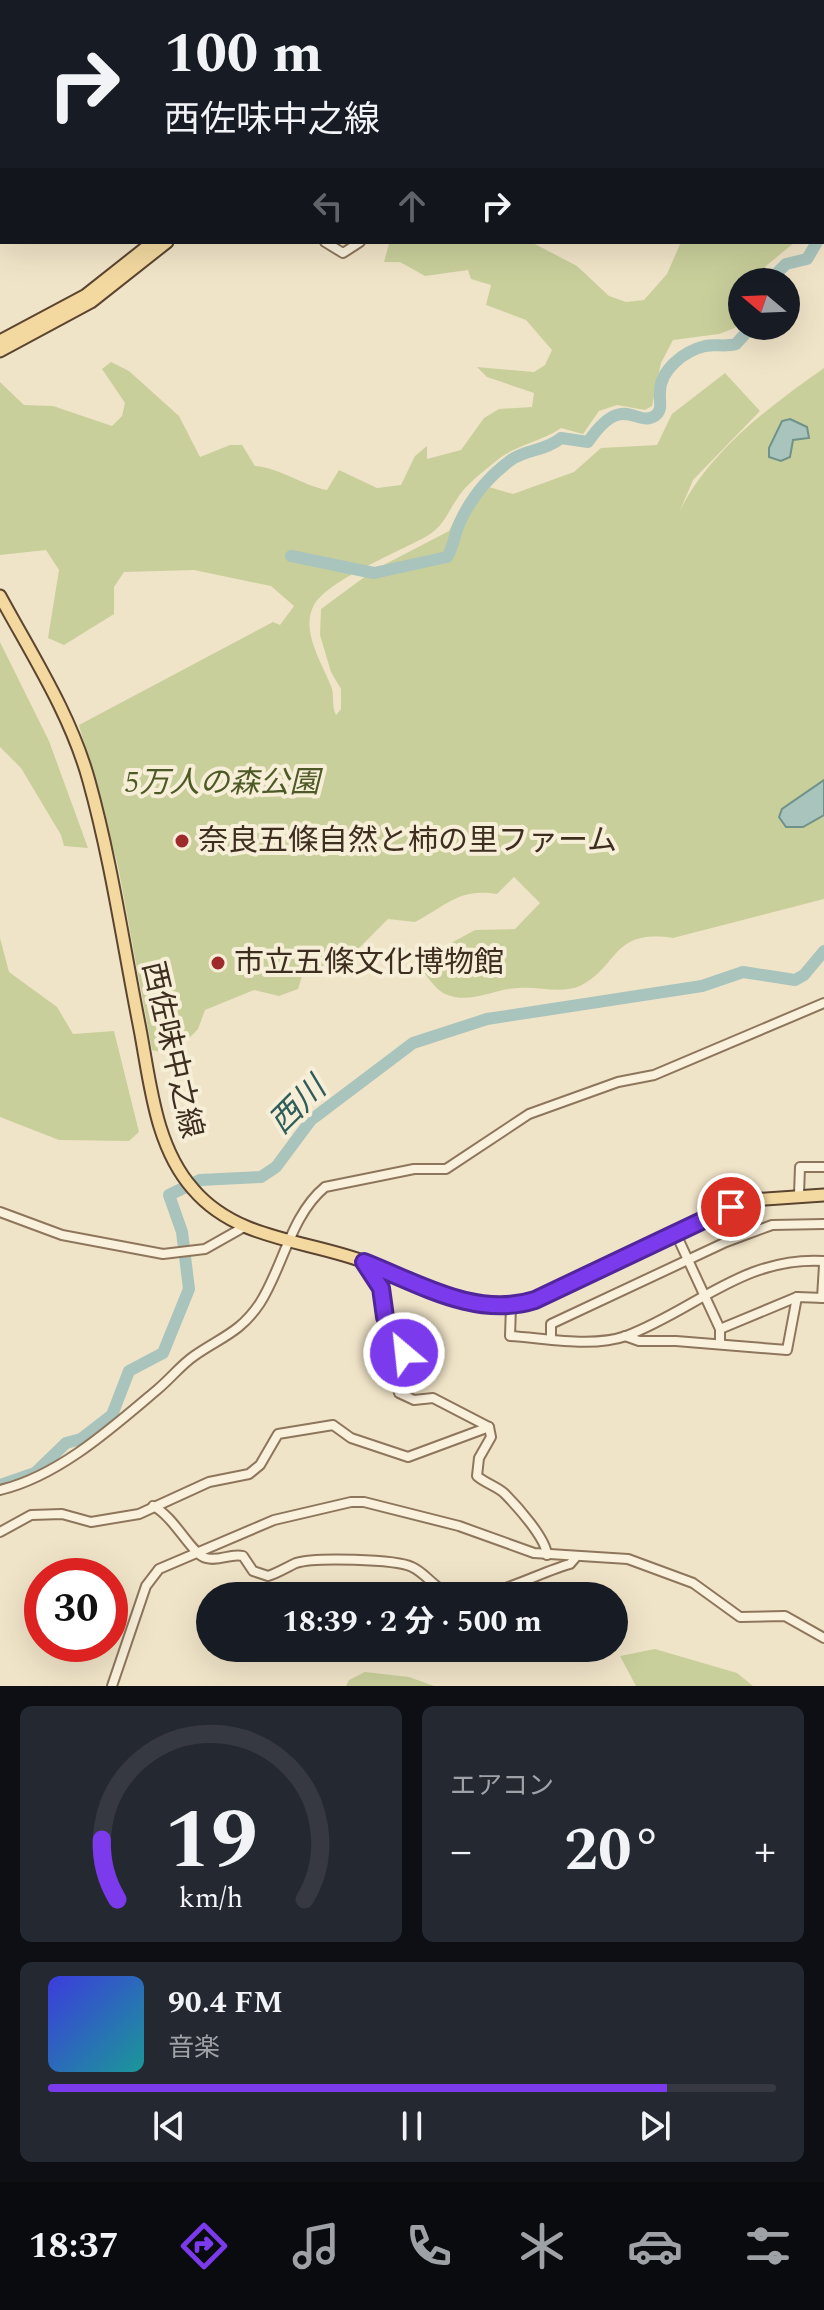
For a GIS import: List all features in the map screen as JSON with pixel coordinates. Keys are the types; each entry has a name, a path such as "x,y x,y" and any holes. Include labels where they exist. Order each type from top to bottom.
{"main road":[{"path":"0,341 86,295 150,244"},
{"path":"0,351 91,302 164,244"},
{"name":"西佐味中之線","path":"0,596 61,709 89,780 157,1116 181,1173 193,1190 244,1227 364,1262 453,1298 511,1306 535,1300 751,1200 799,1194 824,1195"}],"street":[{"path":"328,244 343,253 357,244"},
{"path":"0,1490 24,1483 78,1451 195,1355 232,1335 259,1304 286,1254 289,1241 316,1195 325,1187 414,1169 446,1169 529,1114 618,1082 654,1075 824,1003"},
{"path":"799,1194 800,1167 824,1167"},
{"path":"0,1212 62,1235 163,1254 205,1249 244,1227"},
{"path":"551,1338 551,1324 772,1225 824,1224"},
{"path":"676,1234 720,1329 720,1344"},
{"path":"511,1306 510,1336 600,1341 625,1336 704,1294 787,1261 824,1263 823,1298 797,1297 720,1329"},
{"path":"364,1262 381,1288 385,1317 404,1353 405,1360 396,1380 399,1393 414,1400 433,1398 489,1427"},
{"path":"625,1336 639,1341 787,1350 797,1297"},
{"path":"0,1532 31,1515 62,1514 91,1522 139,1514 223,1477 249,1474 260,1465 268,1445 278,1434 333,1425 351,1438 408,1457 489,1427"},
{"path":"489,1427 491,1437 479,1458 477,1476 506,1496 534,1528 546,1546 547,1555"},
{"path":"112,1686 146,1586 159,1569 198,1555 274,1520 337,1504 364,1502 547,1555 609,1555 628,1559 693,1583 740,1617 785,1616 824,1638"},
{"path":"153,1506 165,1512 198,1555 209,1559 243,1556 253,1571 268,1576 297,1563 322,1559 395,1560 413,1567 429,1581 454,1595 505,1588 570,1564 576,1557"}],"green space":[{"name":"5万人の森公園","path":"389,244 535,244 577,266 609,296 626,302 644,300 667,274 680,244 793,244 765,268 728,268 728,331 673,340 661,363 652,406 645,410 617,405 599,411 583,434 561,428 503,456 460,494 433,532 349,576 322,595 314,605 309,625 332,690 336,715 341,709 341,689 331,672 320,635 321,609 374,570 449,531 466,499 489,487 513,494 574,472 601,448 657,445 672,414 725,373 760,411 693,480 679,513 691,491 723,450 762,414 824,368 824,899 673,938 638,939 618,951 593,978 573,988 518,988 464,998 441,992 416,962 475,930 515,929 540,903 514,877 497,894 472,893 463,896 415,922 388,919 352,955 303,973 298,989 279,996 254,990 205,1010 198,1029 173,1055 152,1050 118,866 79,725 273,622 280,625 294,606 271,586 194,570 124,572 114,587 114,614 64,645 48,638 59,570 46,550 0,555 0,382 24,405 53,406 112,426 122,416 125,403 102,369 111,362 129,371 179,416 200,457 230,445 242,445 255,466 274,470 318,488 327,490 339,470 377,488 401,485 415,456 427,446 427,459 461,450 484,418 499,409 532,407 534,393 487,377 477,367 534,372 545,365 552,350 526,320 486,305 491,285 471,279 468,270 425,276 400,262 384,262"},
{"path":"0,642 49,741 88,848 64,846 61,835 21,768 0,747"},
{"path":"0,938 9,972 57,1007 73,1034 114,1031 139,1132 129,1141 59,1140 0,1117"},
{"path":"655,1649 737,1673 753,1686 636,1686 623,1662 628,1662 628,1654"},
{"path":"365,1672 409,1677 434,1686 346,1686 349,1680"}],"water":[{"path":"790,419 807,427 809,438 793,440 790,457 781,461 769,457 769,448 782,421"},
{"path":"824,780 824,815 803,827 786,827 779,817 782,809"}],"waterway":[{"path":"782,268 786,264 807,259 816,244"},
{"path":"291,556 374,573 447,557 470,504 488,480 511,460 561,438 588,442 600,426 620,414 642,418 656,415 660,407 661,384 675,363 689,352 705,346 736,344 740,340"},
{"name":"西川","path":"0,1485 35,1473 66,1443 81,1439 112,1415 129,1371 163,1353 189,1289 182,1232 169,1195 200,1180 261,1177 276,1167 311,1120 413,1043 487,1019 702,986 743,972 795,980 804,975 824,951"}],"place":[{"name":"奈良五條自然と柿の里ファーム","path":"182,841"},
{"name":"市立五條文化博物館","path":"218,963"}],"route":[{"path":"404,1353 385,1317 381,1288 364,1262 453,1298 492,1306 511,1306 535,1300 731,1207"}]}
